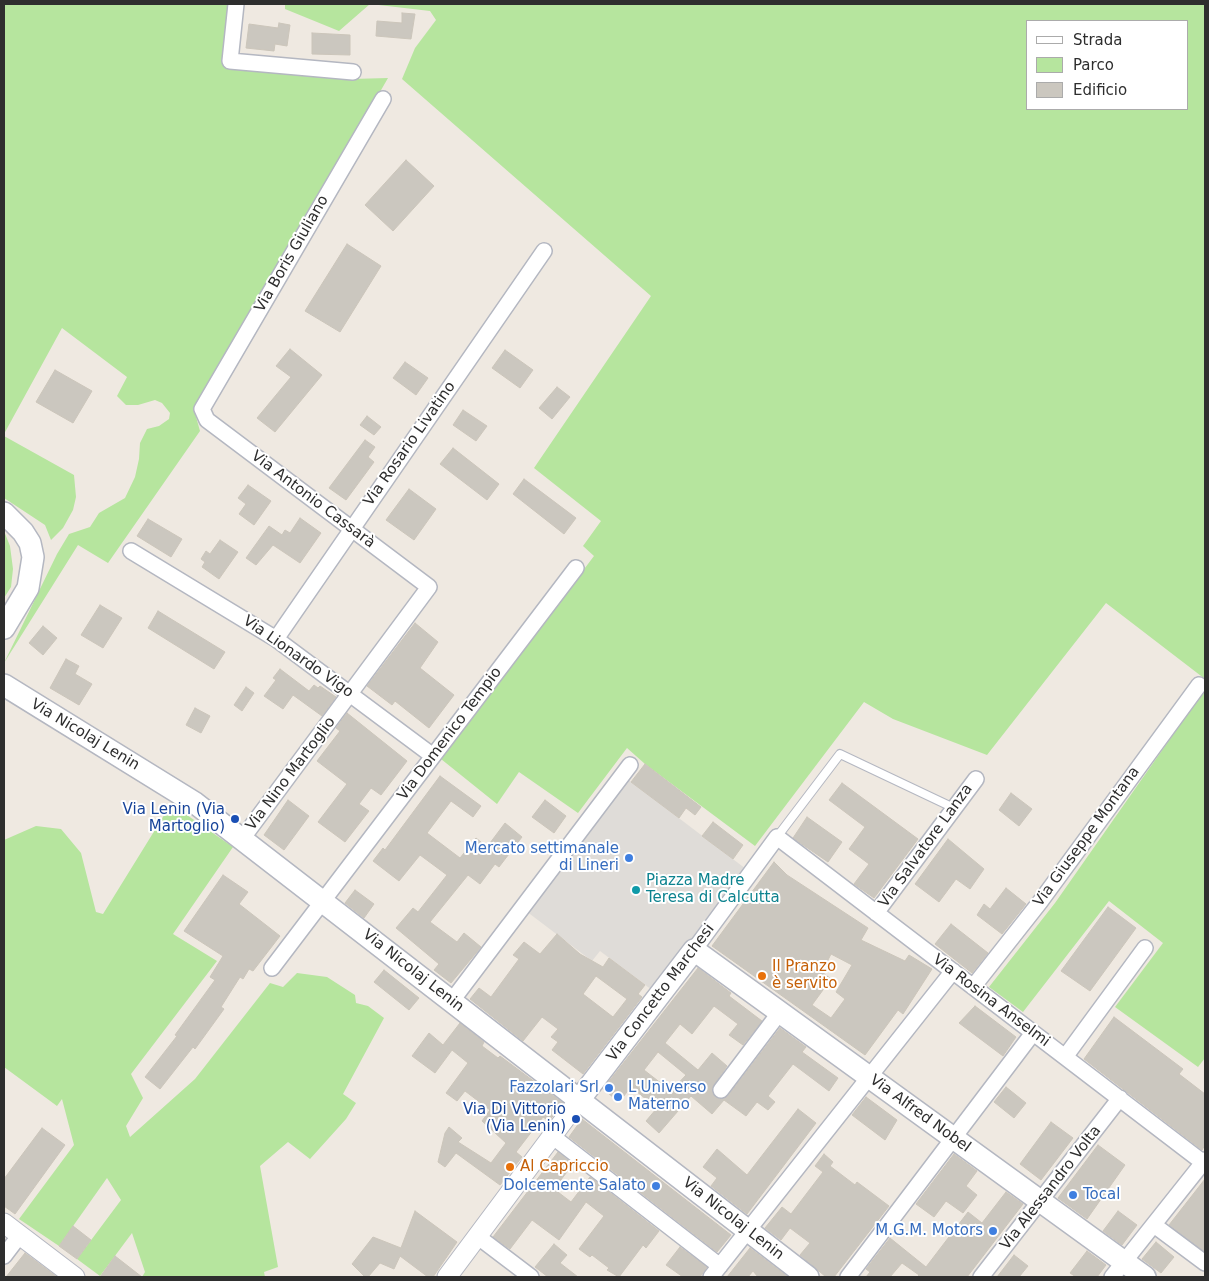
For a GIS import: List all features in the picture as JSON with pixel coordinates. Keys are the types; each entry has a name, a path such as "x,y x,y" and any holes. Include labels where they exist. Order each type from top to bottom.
{"main road":[{"path":"4,513 23,532 30,543 33,557 28,588 4,628"},
{"name":"Via Nicolaj Lenin","path":"4,685 195,803 808,1277"},
{"name":"Via Alfred Nobel","path":"694,950 1040,1202 1118,1270 1145,1277"},
{"name":"Via Concetto Marchesi","path":"579,1100 694,950"}],"street":[{"path":"236,4 230,61 353,72"},
{"name":"Via Boris Giuliano","path":"202,409 383,99"},
{"name":"Via Rosario Livatino","path":"276,639 544,251"},
{"name":"Via Antonio Cassarà","path":"202,409 207,420 429,587"},
{"name":"Via Lionardo Vigo","path":"131,551 276,639 433,756"},
{"name":"Via Domenico Tempio","path":"272,968 576,568"},
{"name":"Via Nino Martoglio","path":"242,839 429,587"},
{"name":"Via Giuseppe Montana","path":"973,987 1040,902 1199,685"},
{"path":"451,1002 630,765"},
{"name":"Via Salvatore Lanza","path":"876,913 976,779"},
{"name":"Via Rosina Anselmi","path":"777,837 1205,1162"},
{"name":"Via Concetto Marchesi","path":"694,950 777,837"},
{"path":"1065,1057 1145,948"},
{"path":"552,1136 715,1271 953,972"},
{"path":"721,1090 780,1012"},
{"path":"848,1277 1033,1033"},
{"name":"Via Alessandro Volta","path":"981,1277 1120,1098"},
{"path":"447,1277 579,1100"},
{"path":"1118,1270 1205,1162"},
{"path":"4,1223 75,1277"},
{"path":"1154,1225 1205,1263"},
{"path":"4,1256 20,1235"},
{"path":"477,1236 531,1277"}],"lane":[{"path":"777,837 840,754 954,808"}],"green space":[{"path":"4,4 228,4 223,65 351,79 388,78 195,413 200,431 108,563 78,545 4,663 57,554 69,534 90,527 99,513 125,498 135,477 140,443 147,429 159,426 169,419 170,413 162,403 155,400 138,405 126,405 117,396 127,377 62,328 4,434"},
{"path":"285,4 370,4 339,31 285,9"},
{"path":"370,4 1205,4 1205,679 1106,603 987,755 893,719 864,702 755,846 645,764 627,748 578,813 519,772 497,804 441,759 594,556 583,546 601,521 534,468 651,296 402,79 415,48 436,20 430,11"},
{"path":"4,436 74,475 76,497 73,510 63,528 51,540 45,525 4,498"},
{"path":"4,531 10,546 13,569 11,587 4,598"},
{"path":"1205,689 1205,1058 1198,1067 1115,1007 1163,943 1109,901 1023,1012 989,987 1055,903"},
{"path":"171,804 233,847 173,934 217,961 131,1074 143,1098 126,1126 130,1137 195,1079 270,983 283,987 297,973 327,977 355,995 356,1003 368,1006 384,1018 343,1094 356,1103 346,1119 310,1159 288,1142 260,1166 278,1267 264,1272 265,1277 142,1277 145,1272 132,1233 100,1276 77,1259 121,1200 107,1178 59,1246 19,1219 74,1145 62,1099 57,1106 4,1067 4,840 36,826 61,829 81,853 96,912 103,914"}],"shaded area":[{"name":"Piazza Madre Teresa di Calcutta","path":"622,775 750,872 660,996 600,951 592,961 522,908"}],"building":[{"path":"402,13 415,14 411,39 376,36 377,21 402,23"},
{"path":"279,23 290,25 287,46 275,44 274,51 246,48 249,24 278,28"},
{"path":"312,33 350,35 350,55 312,54"},
{"path":"406,160 434,186 393,231 365,205"},
{"path":"347,244 381,266 340,332 305,311"},
{"path":"290,349 322,375 275,432 257,418 291,377 276,366"},
{"path":"505,350 533,370 520,388 492,368"},
{"path":"405,362 428,378 416,395 393,378"},
{"path":"55,370 92,391 73,423 36,402"},
{"path":"557,387 570,397 552,419 539,408"},
{"path":"463,410 487,426 476,441 453,425"},
{"path":"367,416 381,427 374,435 360,425"},
{"path":"365,440 375,447 368,457 374,462 346,500 329,488"},
{"path":"453,448 499,484 487,500 440,464"},
{"path":"524,479 576,518 564,534 513,494"},
{"path":"248,485 271,501 254,525 239,514 246,504 238,498"},
{"path":"409,489 436,509 414,540 386,520"},
{"path":"300,518 321,533 300,563 273,545 256,565 246,558 269,526 282,535 285,530 290,533"},
{"path":"148,519 182,539 171,557 137,536"},
{"path":"220,540 238,552 219,579 202,567 205,562 201,559 206,551 210,554"},
{"path":"100,605 122,618 103,648 81,635"},
{"path":"158,611 225,652 214,669 148,628"},
{"path":"415,623 438,642 420,668 454,695 429,728 395,701 392,705 367,686"},
{"path":"43,626 57,638 43,655 29,643"},
{"path":"66,659 79,666 75,674 92,684 79,705 50,688"},
{"path":"280,669 309,691 314,685 318,688 320,686 336,697 322,716 293,695 283,709 264,696 276,680 273,678"},
{"path":"246,687 254,693 242,711 234,705"},
{"path":"195,708 210,716 201,733 186,725"},
{"path":"347,713 407,761 381,795 371,788 359,804 369,811 345,842 318,822 347,784 317,761 340,731 336,728"},
{"path":"645,764 701,807 695,815 686,808 679,818 631,782"},
{"path":"440,776 481,806 473,817 451,801 427,833 460,858 476,838 487,847 505,823 522,837 499,867 495,864 480,884 468,875 430,922 457,942 464,933 481,947 451,983 434,970 439,964 396,928 413,908 418,912 447,875 420,855 399,881 373,861 383,848 385,850"},
{"path":"842,783 918,839 874,898 854,884 869,864 849,849 865,827 829,800"},
{"path":"1011,793 1032,809 1019,826 999,810"},
{"path":"288,800 309,816 284,850 264,835"},
{"path":"545,800 566,816 554,833 532,817"},
{"path":"807,817 842,842 828,862 793,838"},
{"path":"713,822 743,845 733,859 702,836"},
{"path":"948,839 984,869 970,889 956,879 939,902 915,884"},
{"path":"774,862 787,875 868,928 861,940 905,961 909,955 932,969 903,1014 898,1010 865,1055 712,946","holes":["831,954 852,965 836,992 845,999 831,1018 812,1005 831,979 822,972"]},
{"path":"223,875 248,892 239,904 280,936 253,971 249,969 243,979 240,977 221,1007 224,1009 195,1049 193,1047 160,1089 145,1077 177,1036 175,1035 215,980 210,977 223,956 184,931"},
{"path":"1006,888 1026,904 1002,934 977,915 984,904 990,909"},
{"path":"355,890 374,904 364,918 345,903"},
{"path":"1108,907 1136,928 1090,991 1061,971"},
{"path":"951,924 988,953 972,973 935,944"},
{"path":"557,934 580,954 603,967 609,958 645,985 638,994 642,997 583,1074 552,1050 558,1042 551,1037 558,1029 542,1017 523,1041 470,999 479,988 491,997 519,959 513,955 524,942 540,954","holes":["596,976 627,999 613,1017 583,994"]},
{"path":"698,968 731,993 729,996 762,1021 743,1045 729,1035 738,1024 714,1006 692,1034 680,1024 665,1043 698,1070 712,1053 727,1066 712,1088 715,1097 720,1099 728,1096 780,1028 806,1047 802,1052 838,1078 829,1091 793,1064 768,1096 775,1102 768,1110 757,1102 746,1116 724,1100 712,1114 691,1096 659,1133 646,1121 657,1108 631,1087 619,1102 603,1089","holes":["658,1052 686,1075 671,1091 644,1070"]},
{"path":"384,970 419,998 409,1010 374,982"},
{"path":"975,1006 1016,1037 1003,1056 959,1023"},
{"path":"1114,1017 1183,1069 1179,1074 1205,1094 1205,1145 1202,1150 1084,1059"},
{"path":"460,1023 484,1042 482,1046 498,1058 500,1056 563,1103 549,1121 543,1117 516,1152 522,1157 500,1185 456,1153 445,1167 438,1162 445,1133 449,1127 462,1138 458,1142 491,1163 506,1143 482,1121 490,1110 465,1091 457,1101 446,1093 468,1063 452,1050 435,1073 412,1056 429,1033 443,1045"},
{"path":"1006,1087 1026,1103 1014,1118 994,1102"},
{"path":"866,1097 897,1120 885,1140 852,1115"},
{"path":"798,1109 816,1123 747,1214 711,1186 717,1178 703,1167 717,1149 747,1175"},
{"path":"582,1119 731,1235 717,1252 569,1137"},
{"path":"1051,1122 1073,1138 1041,1180 1020,1164"},
{"path":"42,1128 65,1145 15,1214 4,1206 4,1179"},
{"path":"1098,1145 1125,1165 1087,1219 1058,1198"},
{"path":"558,1152 573,1164 554,1189 571,1202 590,1177 659,1231 646,1248 643,1245 619,1277 607,1270 609,1268 592,1255 590,1257 579,1249 604,1216 586,1202 559,1240 532,1220 510,1249 493,1237"},
{"path":"824,1154 833,1162 830,1166 855,1185 857,1182 889,1206 834,1277 826,1277 800,1255 810,1243 790,1228 781,1240 765,1228 782,1207 791,1214 823,1172 815,1166"},
{"path":"954,1154 977,1171 966,1186 977,1195 963,1213 946,1201 934,1217 916,1204"},
{"path":"1205,1179 1205,1252 1169,1225"},
{"path":"1006,1192 1023,1204 967,1277 917,1277 919,1275 902,1263 890,1277 866,1277 870,1272 866,1269 890,1238 926,1267 968,1212 982,1223"},
{"path":"415,1211 457,1242 433,1277 428,1277 400,1256 394,1269 380,1263 368,1277 365,1277 352,1264 373,1237 401,1248"},
{"path":"1118,1211 1137,1225 1122,1245 1103,1231"},
{"path":"73,1226 91,1240 77,1259 59,1246"},
{"path":"1156,1242 1174,1257 1161,1273 1142,1259"},
{"path":"554,1244 567,1255 560,1263 578,1277 548,1277 535,1267"},
{"path":"680,1247 707,1267 700,1277 683,1277 666,1265"},
{"path":"750,1248 788,1277 758,1277 753,1271 748,1277 727,1277"},
{"path":"1087,1251 1106,1265 1097,1277 1076,1277 1070,1273"},
{"path":"25,1253 57,1277 6,1277"},
{"path":"1014,1255 1028,1266 1019,1277 997,1277"},
{"path":"115,1256 142,1277 100,1277"}],"place":[{"name":"Via Lenin (Via Martoglio)","path":"235,819"},
{"name":"Mercato settimanale di Lineri","path":"629,858"},
{"name":"Piazza Madre Teresa di Calcutta","path":"636,890"},
{"name":"Il Pranzo è servito","path":"762,976"},
{"name":"Fazzolari Srl","path":"609,1088"},
{"name":"L'Universo Materno","path":"618,1097"},
{"name":"Via Di Vittorio (Via Lenin)","path":"576,1119"},
{"name":"Al Capriccio","path":"510,1167"},
{"name":"Dolcemente Salato","path":"656,1186"},
{"name":"Tocal","path":"1073,1195"},
{"name":"M.G.M. Motors","path":"993,1231"}]}
